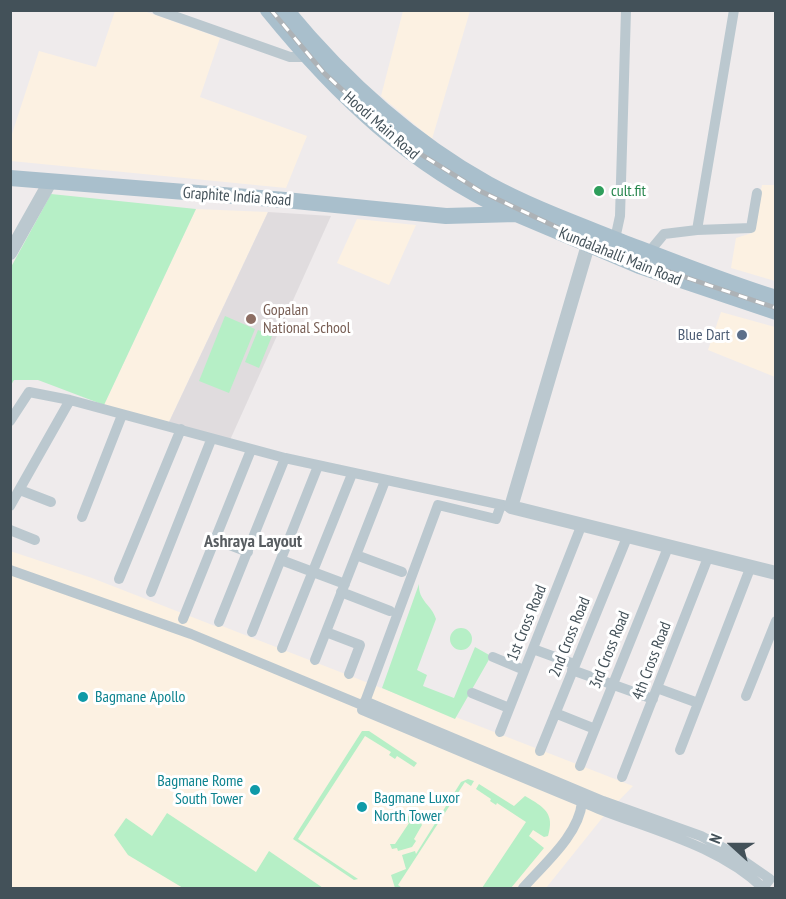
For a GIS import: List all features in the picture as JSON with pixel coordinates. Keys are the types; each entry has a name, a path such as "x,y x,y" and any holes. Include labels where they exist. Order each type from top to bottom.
{"main road":[{"name":"Hoodi Main Road","path":"268,10 307,57 412,155 445,177 519,208"},
{"name":"Hoodi Main Road","path":"286,10 316,46 386,112 417,138 488,184"},
{"name":"Graphite India Road","path":"10,178 285,200 446,216 463,215"},
{"name":"Kundalahalli Main Road","path":"488,184 519,208 588,245 714,293 776,312"},
{"name":"Kundalahalli Main Road","path":"463,215 519,208 615,239 776,298"}],"street":[{"path":"157,10 290,57 307,57"},
{"path":"615,239 620,216 626,10"},
{"path":"697,230 734,10"},
{"path":"10,238 46,181"},
{"path":"10,253 46,181"},
{"path":"649,252 664,234 751,228 757,193"},
{"path":"364,706 438,505 496,519 506,506 588,245"},
{"path":"10,421 29,392 70,400 251,450 352,474 430,488 776,573"},
{"path":"10,506 70,400"},
{"path":"82,517 122,415"},
{"path":"118,579 181,429"},
{"path":"151,592 211,440"},
{"path":"183,619 251,450"},
{"path":"219,622 285,458"},
{"path":"252,632 318,466"},
{"path":"282,648 352,474"},
{"path":"315,660 385,481"},
{"path":"20,490 51,502"},
{"name":"1st Cross Road","path":"500,732 582,524"},
{"path":"10,530 35,540"},
{"name":"2nd Cross Road","path":"540,751 628,535"},
{"path":"214,539 248,552"},
{"name":"3rd Cross Road","path":"580,766 669,545"},
{"path":"356,555 402,572"},
{"name":"4th Cross Road","path":"622,777 709,555"},
{"path":"280,560 313,572 390,611"},
{"path":"680,750 751,566"},
{"path":"10,570 191,634 603,801 701,836 757,885"},
{"path":"746,696 776,621"},
{"path":"326,632 360,645 349,674"},
{"path":"533,649 653,699"},
{"path":"492,657 524,670"},
{"path":"657,688 698,703"},
{"path":"472,693 509,708"},
{"path":"364,706 582,802 696,846 757,885"},
{"path":"555,713 595,729"},
{"path":"523,888 573,830 580,816 582,802"}],"shaded area":[{"path":"115,11 144,11 220,38 200,97 307,136 286,188 11,161 11,137 39,51 96,67"},
{"path":"403,11 470,11 432,139 381,96"},
{"path":"762,185 775,185 775,281 731,268 736,238 752,233"},
{"path":"196,209 268,212 169,422 104,405"},
{"name":"Gopalan National School","path":"268,212 331,216 230,440 169,422"},
{"path":"357,219 416,225 389,285 337,263"},
{"path":"721,312 775,327 775,377 708,350"},
{"path":"10,551 92,578 215,626 222,626 633,786 603,817 546,888 11,888"}],"green space":[{"path":"51,194 196,209 104,405 38,380 14,380 11,385 11,267"},
{"path":"225,316 255,329 229,393 199,381"},
{"path":"258,330 272,336 259,368 245,362"},
{"path":"419,584 421,595 436,619 417,670 427,675 423,686 454,698 475,647 491,656 455,719 382,688"},
{"path":"461,628 469,631 472,639 469,647 461,650 453,647 450,639 453,631"},
{"path":"362,731 369,731 417,763 414,767 397,756 395,759 389,755 391,752 365,736 298,839 358,879 354,880 293,839"},
{"path":"468,779 474,781 471,786 465,782 398,885 402,888 395,888 391,875 406,869 402,855 415,851 416,854 461,782"},
{"path":"479,784 514,806 525,796 542,807 549,816 548,836 544,837 533,830 529,836 544,848 511,888 482,888 526,822 490,801 491,799 476,789"},
{"path":"413,809 422,825 414,839 416,841 412,847 398,851 397,848 392,849 390,844 395,844 409,823 406,820"},
{"path":"167,813 256,872 269,851 323,888 183,888 128,855 114,835 126,818 152,836"}],"railway":[{"path":"271,10 324,73 362,108 406,145 480,191 605,250 776,308"}],"place":[{"name":"cult.fit","path":"599,191"},
{"name":"Gopalan National School","path":"251,319"},
{"name":"Blue Dart","path":"742,335"},
{"name":"Bagmane Apollo","path":"83,697"},
{"name":"Bagmane Rome South Tower","path":"255,790"},
{"name":"Bagmane Luxor North Tower","path":"362,807"}],"district":[{"name":"Ashraya Layout","path":"253,542"}]}
